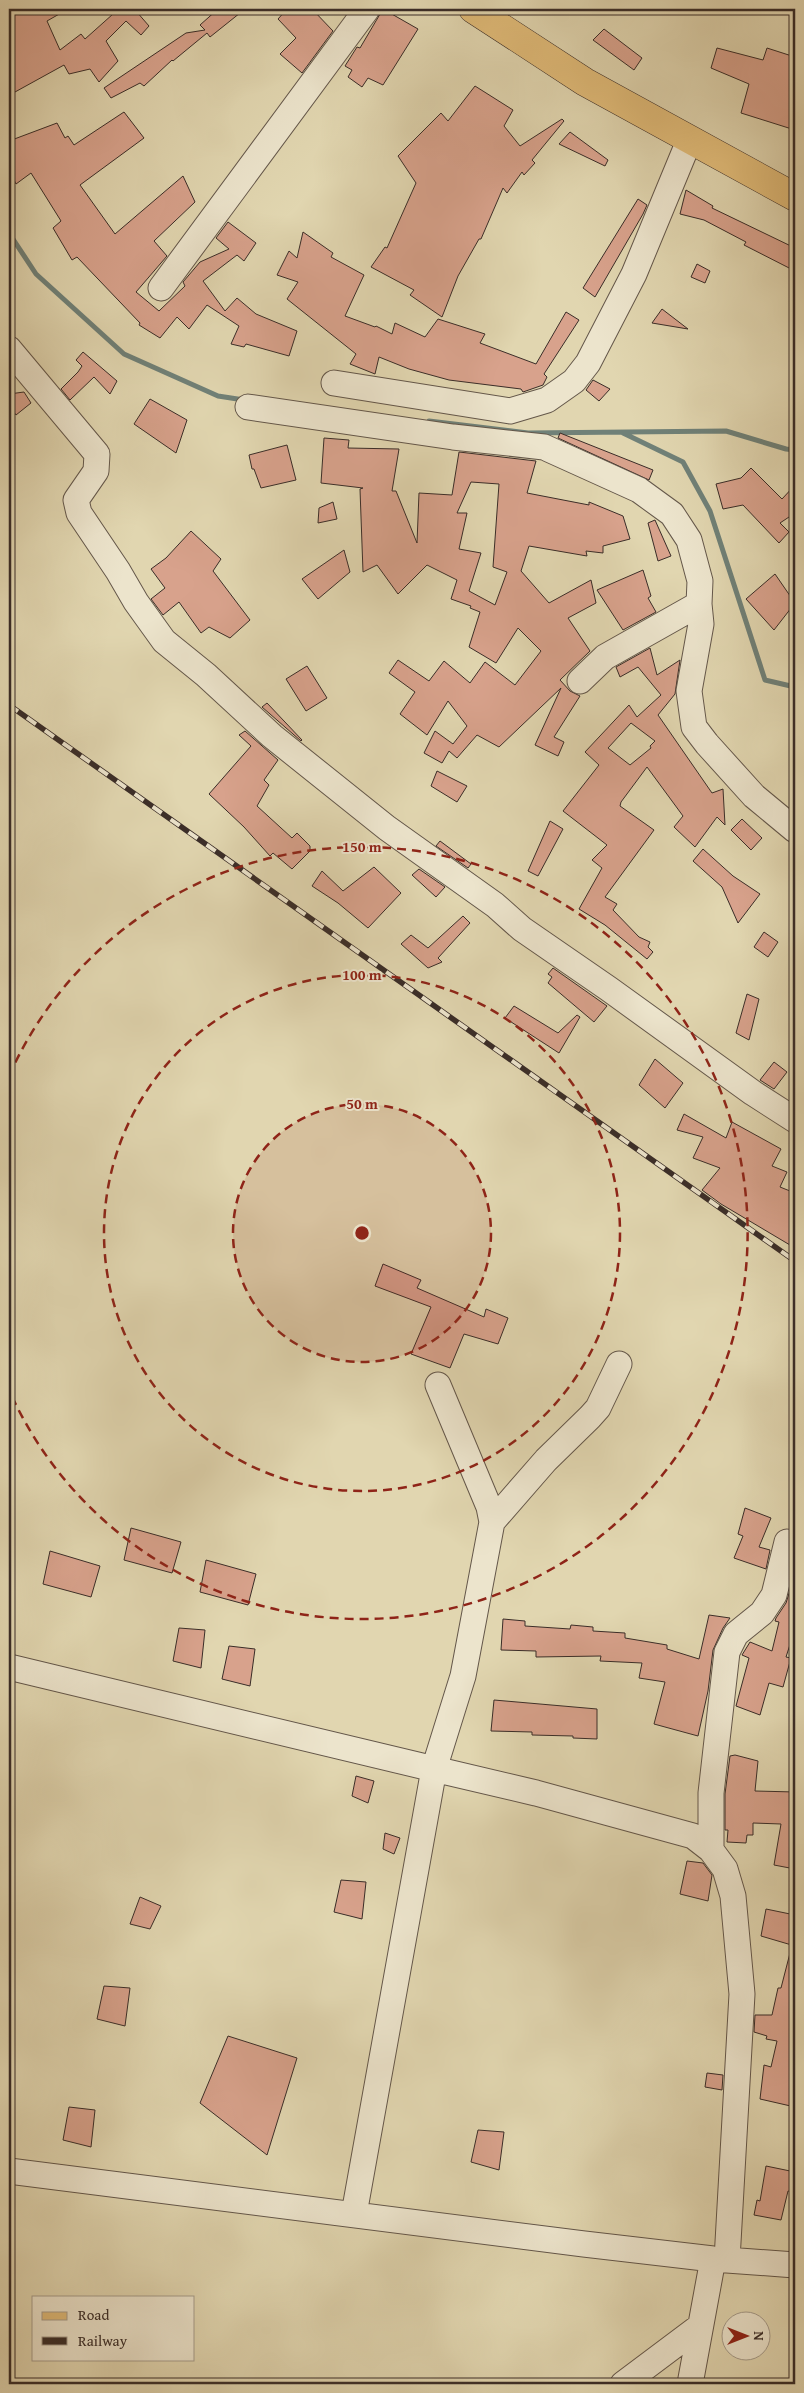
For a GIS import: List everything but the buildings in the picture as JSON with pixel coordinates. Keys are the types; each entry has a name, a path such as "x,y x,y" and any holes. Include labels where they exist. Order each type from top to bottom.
{"main road":[{"path":"473,9 585,82 689,141 795,197"}],"street":[{"path":"162,288 367,9"},
{"path":"334,383 510,411 547,400 574,381 588,363 634,274 689,141"},
{"path":"9,349 97,454 96,471 76,500 78,514 164,641 206,675 272,736 387,828 495,905 522,929 559,956 609,989 753,1093 795,1120"},
{"path":"248,408 453,437 544,447 639,490 672,514 689,540 700,581 699,604 701,624 689,691 694,727 754,796 795,830"},
{"path":"580,681 605,656 699,604"},
{"path":"492,1522 546,1460 594,1412 619,1364"},
{"path":"354,2214 434,1769 463,1676 492,1522 489,1507 438,1385"},
{"path":"711,1850 711,1793 727,1652 736,1634 762,1613 774,1595 787,1542"},
{"path":"9,1667 536,1793 693,1836 711,1850 725,1869 733,1896 742,1994 720,2259 699,2327 690,2384"},
{"path":"9,2171 720,2259 795,2265"},
{"path":"623,2384 699,2327"}],"waterway":[{"path":"9,233 36,274 124,354 218,396 244,400"},
{"path":"429,421 528,433 726,431 795,450"},
{"path":"623,433 683,462 710,511 765,680 795,687"}],"railway":[{"path":"9,705 795,1261"}]}
